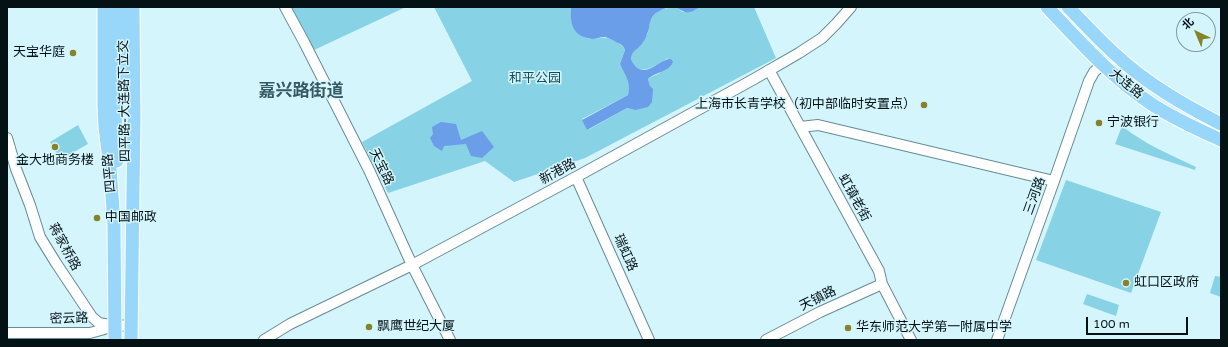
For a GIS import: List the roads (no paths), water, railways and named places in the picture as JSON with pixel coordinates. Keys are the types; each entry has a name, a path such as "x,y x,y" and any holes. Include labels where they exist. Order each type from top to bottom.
{"main road":[{"name":"四平路","path":"104,7 105,126 114,224 115,340"},
{"name":"四平路-大连路下立交","path":"114,7 116,143 118,169 114,224"},
{"name":"四平路-大连路下立交","path":"124,7 126,198 132,219"},
{"name":"四平路","path":"131,340 134,119 133,7"},
{"name":"大连路","path":"1047,7 1103,64 1128,87 1151,104 1221,140"},
{"name":"大连路","path":"1068,7 1117,56 1149,82 1182,104 1221,124"}],"street":[{"name":"天宝路","path":"285,7 369,170 412,265 450,340"},
{"name":"新港路","path":"264,340 290,324 412,265 770,70 822,38 851,7"},
{"name":"三河路","path":"997,340 1089,81 1094,72 1103,64"},
{"name":"虹镇老街","path":"770,70 879,271 882,284 911,340"},
{"path":"800,127 818,125 1054,181"},
{"name":"蒋家桥路","path":"7,138 16,169 30,205 40,237 92,317 99,323 115,326"},
{"name":"瑞虹路","path":"576,177 649,340"},
{"name":"天镇路","path":"766,340 820,312 882,284"},
{"name":"密云路","path":"7,333 90,333 115,326 132,326"}],"water":[{"path":"571,7 669,7 653,16 645,38 631,57 635,66 638,69 643,70 652,68 667,59 671,59 673,62 668,68 648,79 650,86 653,89 652,102 648,107 635,110 627,108 587,130 582,120 628,95 628,82 620,64 625,50 621,44 606,37 592,39 576,32 571,19"},
{"path":"672,7 700,7 690,12 685,12"},
{"path":"441,122 456,124 461,140 482,131 494,147 482,158 471,156 466,144 444,146 442,151 434,146 430,138 433,134 432,127"}],"place":[{"name":"天宝华庭","path":"73,53"},
{"name":"上海市长青学校（初中部临时安置点）","path":"924,105"},
{"name":"宁波银行","path":"1099,123"},
{"name":"金大地商务楼","path":"55,147"},
{"name":"中国邮政","path":"97,218"},
{"name":"虹口区政府","path":"1126,283"},
{"name":"飘鹰世纪大厦","path":"369,327"},
{"name":"华东师范大学第一附属中学","path":"848,328"}],"district":[{"name":"嘉兴路街道","path":"301,92"}],"park label":[{"name":"和平公园","path":"535,79"}]}
